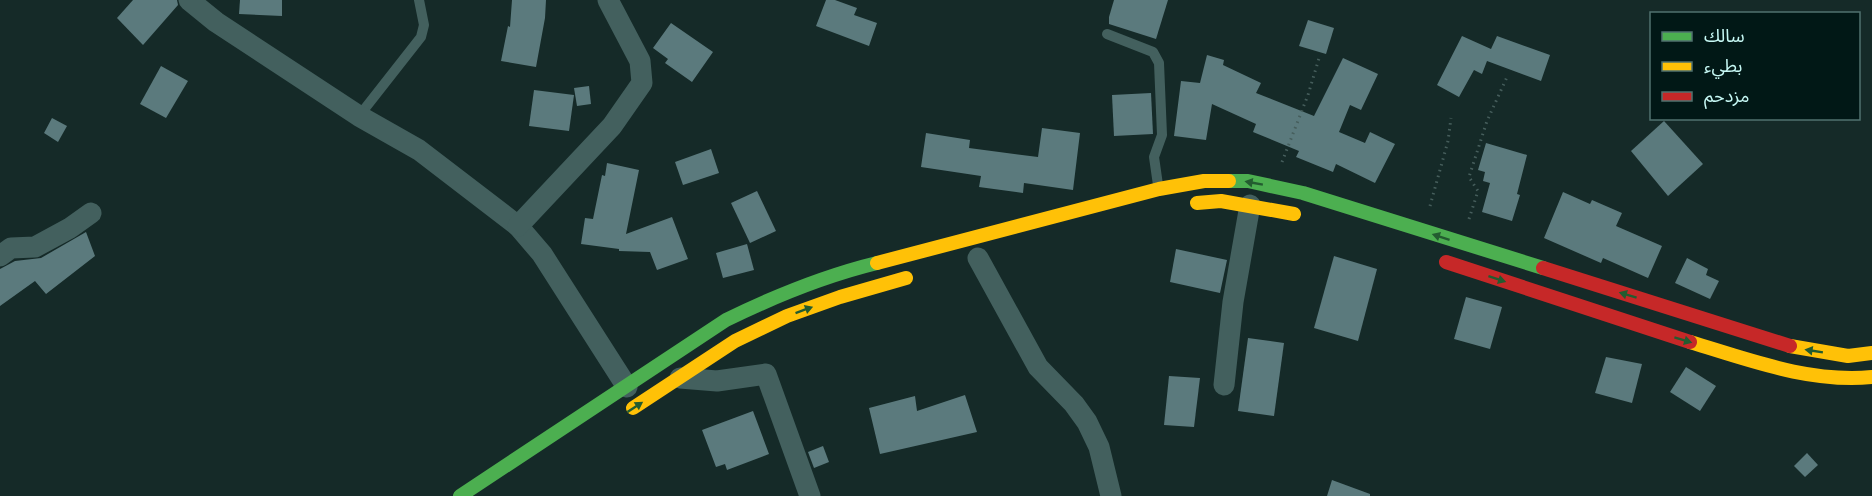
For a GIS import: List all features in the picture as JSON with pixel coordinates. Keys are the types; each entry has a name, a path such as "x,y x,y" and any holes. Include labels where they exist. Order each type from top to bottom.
{"main road":[{"path":"460,496 627,387 675,352 726,320 772,298 832,274 1159,189 1204,181 1248,181 1303,193 1798,348 1848,356 1872,353"},
{"path":"1180,204 1221,201 1308,218"},
{"path":"1430,257 1685,341 1792,372 1853,380 1872,377"},
{"path":"621,416 735,341 787,316 840,297 921,274"}],"street":[{"path":"189,0 216,22 359,116 419,150 518,226 542,254 627,387"},
{"path":"518,226 612,126 642,83 640,61 608,0"},
{"path":"1224,385 1233,303 1250,205"},
{"path":"4,247 35,247 70,228 91,213"},
{"path":"978,258 1038,367 1074,404 1087,422 1099,447 1111,496"},
{"path":"680,378 717,381 766,375 810,496"}],"lane":[{"path":"359,116 421,37 424,25 419,0"},
{"path":"1107,34 1153,52 1159,63 1162,135 1154,157 1159,189"}],"path":[{"path":"1273,187 1308,95 1320,56"},
{"path":"1461,244 1478,191 1469,177 1487,121 1507,77"},
{"path":"1423,231 1448,141 1451,118"}],"building":[{"path":"133,0 177,0 178,5 143,45 117,18"},
{"path":"240,0 282,0 282,16 239,14"},
{"path":"512,0 546,0 536,67 501,61 508,26 510,27"},
{"path":"826,0 835,0 857,8 854,15 877,23 869,46 816,26"},
{"path":"1114,0 1168,0 1156,39 1109,24"},
{"path":"1308,20 1334,28 1326,54 1299,46"},
{"path":"671,23 713,52 692,82 665,63 668,59 653,48"},
{"path":"1462,36 1491,49 1497,36 1550,55 1541,81 1487,61 1482,74 1474,70 1459,97 1437,85"},
{"path":"1207,55 1224,60 1223,65 1261,83 1256,93 1314,116 1343,58 1378,74 1361,110 1350,105 1339,132 1365,143 1370,132 1395,144 1375,183 1336,164 1333,172 1296,157 1299,151 1253,132 1256,124 1212,104 1206,140 1174,136 1181,81 1200,83"},
{"path":"161,66 188,81 166,118 140,104"},
{"path":"589,86 591,104 577,106 574,88"},
{"path":"534,90 574,95 569,131 529,126"},
{"path":"1151,93 1153,134 1114,136 1112,95"},
{"path":"52,118 67,126 58,142 44,133"},
{"path":"1664,121 1703,164 1668,196 1631,151"},
{"path":"1042,128 1080,133 1073,190 1024,183 1023,193 979,187 981,176 921,167 926,133 970,140 969,148 1038,157"},
{"path":"1486,143 1527,155 1517,194 1520,195 1512,221 1482,212 1490,183 1483,181 1485,172 1478,170"},
{"path":"711,149 719,173 683,185 675,162"},
{"path":"607,163 639,170 626,234 672,217 688,259 657,270 650,252 619,251 619,249 581,244 585,218 593,219 602,175 605,176"},
{"path":"757,191 776,231 750,243 731,203"},
{"path":"1563,192 1590,204 1592,200 1622,213 1616,226 1662,246 1648,278 1603,258 1601,263 1544,238"},
{"path":"86,232 95,256 46,294 35,281 0,306 0,269 15,261 41,258"},
{"path":"747,244 754,270 723,278 716,253"},
{"path":"1176,249 1227,260 1220,293 1170,282"},
{"path":"1334,256 1377,269 1358,341 1314,328"},
{"path":"1687,258 1708,269 1706,275 1719,281 1710,299 1675,283"},
{"path":"1466,297 1502,307 1490,349 1454,339"},
{"path":"1248,338 1284,343 1274,416 1238,411"},
{"path":"1606,357 1642,364 1632,403 1595,393"},
{"path":"1686,367 1716,386 1700,411 1670,392"},
{"path":"1169,376 1200,378 1194,427 1164,425"},
{"path":"965,395 977,432 880,454 869,408 915,396 917,411"},
{"path":"753,411 769,454 727,470 725,464 716,467 702,430"},
{"path":"823,446 829,462 814,468 808,452"},
{"path":"1807,453 1818,465 1805,477 1794,466"},
{"path":"1332,480 1370,494 1370,496 1327,496"}],"traffic: fast":[{"path":"1229,181 1248,181 1303,193 1543,268"},
{"path":"460,496 726,320 800,287 877,263"}],"traffic: slow":[{"path":"877,263 1159,189 1204,181 1229,181"},
{"path":"1197,203 1221,201 1294,214"},
{"path":"633,408 735,341 787,316 840,297 906,278"},
{"path":"1690,342 1757,363 1803,373 1825,377 1872,377"},
{"path":"1790,346 1848,356 1872,353"}],"traffic: jam":[{"path":"1446,262 1690,342"},
{"path":"1543,268 1790,346"}]}
